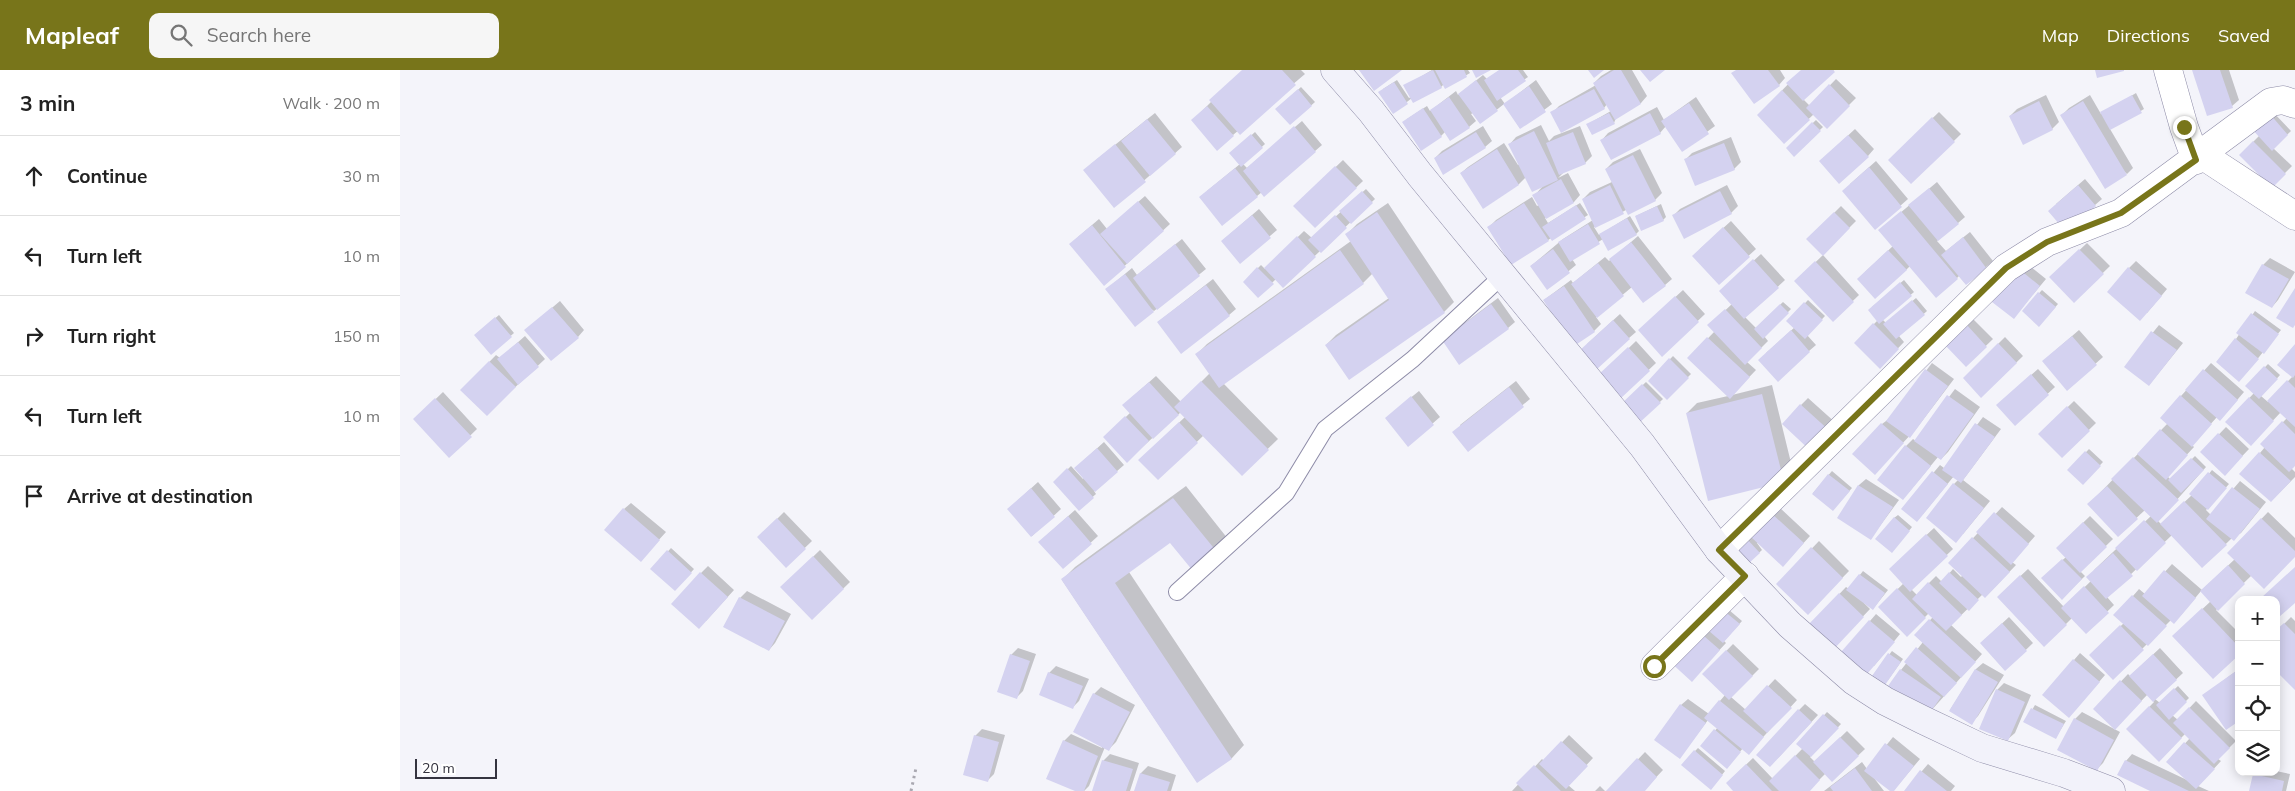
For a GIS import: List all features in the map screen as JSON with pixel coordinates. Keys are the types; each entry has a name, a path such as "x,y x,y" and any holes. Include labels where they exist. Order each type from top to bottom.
{"street":[{"path":"1334,70 1371,111 1502,276 1642,445 1719,550 1738,582 1854,681 1886,701 1982,748 2064,772 2110,791"},
{"path":"2168,70 2184,127 2199,157 2295,216"},
{"path":"1719,550 2006,268 2047,242 2121,213 2271,102 2282,100 2295,104"},
{"path":"1654,666 1738,582"}],"lane":[{"path":"1177,592 1286,493 1325,429 1413,359 1502,276"}],"path":[{"path":"911,791 916,768"}],"building":[{"path":"1242,70 1282,70 1296,85 1240,135 1209,100"},
{"path":"1359,70 1402,70 1374,91"},
{"path":"1433,70 1442,88 1413,103 1403,85"},
{"path":"1435,70 1464,70 1467,77 1445,89"},
{"path":"1472,70 1491,70 1476,78"},
{"path":"1499,70 1518,70 1526,81 1497,101 1484,80"},
{"path":"1588,70 1604,70 1594,78"},
{"path":"1614,70 1621,70 1641,104 1615,120 1593,83"},
{"path":"1640,70 1665,70 1650,82"},
{"path":"1736,70 1768,70 1780,86 1754,104 1731,73"},
{"path":"1801,70 1833,70 1835,72 1803,101 1786,83"},
{"path":"2095,70 2124,70 2124,71 2097,78"},
{"path":"2192,70 2220,70 2233,108 2207,116"},
{"path":"1476,80 1498,111 1480,124 1458,94"},
{"path":"1394,82 1408,104 1393,114 1378,92"},
{"path":"1829,84 1850,106 1827,129 1806,108"},
{"path":"1529,86 1546,112 1520,129 1503,104"},
{"path":"1298,89 1312,106 1290,125 1275,109"},
{"path":"1594,89 1605,109 1561,133 1550,112"},
{"path":"1782,90 1810,120 1784,144 1757,115"},
{"path":"2132,95 2142,113 2110,130 2100,112"},
{"path":"1449,97 1470,128 1450,141 1430,110"},
{"path":"2039,101 2053,130 2023,145 2009,116"},
{"path":"2083,101 2127,175 2105,189 2060,115"},
{"path":"1689,103 1709,134 1682,152 1661,121"},
{"path":"1207,106 1234,136 1217,151 1191,120"},
{"path":"1423,108 1442,137 1421,151 1402,122"},
{"path":"1609,113 1615,124 1592,135 1586,124"},
{"path":"1650,113 1661,134 1611,160 1600,140"},
{"path":"2269,113 2288,135 2272,151 2251,128"},
{"path":"1932,117 1955,142 1911,184 1888,160"},
{"path":"1147,119 1176,154 1150,176 1121,141"},
{"path":"1812,122 1821,131 1794,157 1786,148"},
{"path":"1294,126 1316,152 1264,197 1243,171"},
{"path":"1534,131 1558,180 1532,192 1508,144"},
{"path":"1476,132 1486,148 1443,175 1434,158"},
{"path":"1573,132 1586,164 1559,175 1546,143"},
{"path":"1251,134 1263,148 1241,167 1229,153"},
{"path":"1848,135 1869,157 1839,184 1819,161"},
{"path":"2253,141 2286,174 2272,188 2239,155"},
{"path":"1724,143 1735,170 1695,186 1684,159"},
{"path":"1115,144 1146,182 1114,208 1083,170"},
{"path":"1497,149 1519,185 1483,209 1460,173"},
{"path":"1633,155 1656,201 1628,215 1605,169"},
{"path":"1335,166 1357,188 1315,228 1293,206"},
{"path":"1869,167 1902,207 1875,230 1842,191"},
{"path":"1235,168 1258,197 1222,226 1199,197"},
{"path":"1561,179 1574,203 1546,219 1532,195"},
{"path":"1610,185 1624,214 1595,228 1582,199"},
{"path":"2078,185 2096,206 2066,232 2048,211"},
{"path":"1929,188 1959,224 1938,241 1908,205"},
{"path":"1362,191 1373,203 1351,224 1339,211"},
{"path":"1720,191 1732,214 1684,239 1672,215"},
{"path":"1138,201 1164,231 1127,264 1100,234"},
{"path":"1524,203 1549,241 1511,265 1487,227"},
{"path":"1576,205 1586,219 1552,241 1542,227"},
{"path":"1657,206 1664,221 1641,231 1635,216"},
{"path":"1901,211 1958,279 1936,298 1878,230"},
{"path":"1377,212 1445,313 1349,380 1325,345 1389,300 1345,234"},
{"path":"1834,212 1850,228 1823,256 1806,239"},
{"path":"1252,215 1271,238 1240,264 1221,241"},
{"path":"1335,215 1347,228 1321,253 1308,240"},
{"path":"1627,218 1637,235 1608,251 1599,234"},
{"path":"1588,224 1600,244 1570,262 1558,242"},
{"path":"1092,225 1126,267 1104,286 1069,244"},
{"path":"1723,227 1750,257 1719,285 1692,256"},
{"path":"1297,236 1316,257 1283,288 1264,268"},
{"path":"1963,237 1987,269 1966,285 1941,255"},
{"path":"1631,242 1666,286 1643,303 1609,259"},
{"path":"1175,244 1200,276 1157,310 1133,278"},
{"path":"1553,249 1570,273 1547,290 1530,266"},
{"path":"2079,249 2104,274 2074,303 2049,277"},
{"path":"1340,250 1364,284 1219,388 1195,354"},
{"path":"1888,250 1907,270 1875,299 1857,279"},
{"path":"1753,259 1779,288 1744,319 1719,291"},
{"path":"1815,261 1854,302 1833,322 1794,281"},
{"path":"1598,263 1624,296 1597,318 1571,284"},
{"path":"2262,264 2289,279 2272,308 2245,293"},
{"path":"1257,267 1274,284 1258,298 1243,282"},
{"path":"2128,267 2162,296 2140,321 2107,292"},
{"path":"2019,269 2040,286 2014,319 1992,302"},
{"path":"1125,274 1154,312 1135,327 1105,289"},
{"path":"1900,282 1912,296 1879,324 1868,310"},
{"path":"1206,285 1230,316 1181,354 1157,322"},
{"path":"1564,286 1595,332 1574,346 1543,300"},
{"path":"2295,288 2295,325 2293,328 2276,318"},
{"path":"2038,292 2056,307 2039,327 2022,311"},
{"path":"1675,296 1699,322 1662,357 1638,330"},
{"path":"1912,300 1925,315 1896,339 1883,324"},
{"path":"1804,302 1823,320 1805,339 1786,321"},
{"path":"1491,304 1509,329 1459,365 1442,340"},
{"path":"1780,304 1789,313 1763,339 1754,329"},
{"path":"552,307 579,338 551,361 524,330"},
{"path":"1725,309 1762,348 1745,365 1707,325"},
{"path":"2251,313 2279,334 2264,354 2236,333"},
{"path":"495,317 512,337 491,355 474,335"},
{"path":"1613,320 1630,339 1596,370 1579,351"},
{"path":"1873,323 1899,349 1880,369 1854,343"},
{"path":"1966,324 1987,347 1966,367 1945,345"},
{"path":"1791,330 1810,352 1778,382 1758,360"},
{"path":"2151,331 2177,350 2149,386 2124,367"},
{"path":"2072,336 2097,365 2067,391 2042,361"},
{"path":"1707,337 1750,377 1730,399 1687,358"},
{"path":"2235,338 2259,359 2239,382 2216,362"},
{"path":"518,342 539,367 518,385 497,359"},
{"path":"1998,343 2017,363 1981,398 1963,378"},
{"path":"2295,344 2295,375 2293,378 2277,365"},
{"path":"1628,347 1650,371 1620,399 1598,375"},
{"path":"1669,358 1689,378 1667,400 1648,381"},
{"path":"489,361 516,387 487,416 460,390"},
{"path":"2264,366 2278,379 2259,399 2245,386"},
{"path":"1925,369 1948,386 1910,438 1886,421"},
{"path":"2203,369 2238,400 2220,421 2185,390"},
{"path":"2031,374 2049,395 2015,426 1996,405"},
{"path":"2287,380 2295,388 2295,427 2267,401"},
{"path":"1201,381 1269,450 1242,476 1174,407"},
{"path":"1149,382 1179,415 1153,439 1122,405"},
{"path":"1642,384 1661,403 1638,424 1620,405"},
{"path":"1509,387 1524,407 1468,452 1452,432"},
{"path":"1762,394 1784,482 1708,501 1686,413"},
{"path":"1947,395 1974,414 1941,460 1914,441"},
{"path":"2180,395 2212,424 2192,447 2160,418"},
{"path":"1411,396 1434,425 1408,447 1385,418"},
{"path":"2249,397 2274,421 2251,446 2225,422"},
{"path":"435,398 472,437 449,458 413,419"},
{"path":"1800,404 1831,432 1813,453 1782,424"},
{"path":"2067,406 2090,431 2062,458 2038,434"},
{"path":"1125,416 1149,441 1127,463 1103,437"},
{"path":"2282,421 2295,434 2295,466 2289,472 2260,444"},
{"path":"1179,422 1198,443 1158,480 1138,460"},
{"path":"1881,423 1904,443 1875,475 1852,454"},
{"path":"1975,423 1995,437 1961,483 1942,470"},
{"path":"2160,429 2188,455 2166,480 2137,454"},
{"path":"2218,433 2243,456 2225,476 2200,452"},
{"path":"1905,445 1931,466 1903,500 1877,480"},
{"path":"1097,448 1118,472 1095,492 1074,468"},
{"path":"2085,451 2101,466 2083,485 2067,470"},
{"path":"2259,452 2291,481 2271,502 2239,474"},
{"path":"2133,457 2179,500 2157,523 2111,479"},
{"path":"2191,458 2204,470 2181,493 2168,480"},
{"path":"1067,468 1094,498 1079,511 1053,482"},
{"path":"1932,471 1948,484 1917,522 1901,509"},
{"path":"2208,472 2227,488 2208,510 2189,494"},
{"path":"1828,474 1850,491 1833,511 1812,494"},
{"path":"1953,483 1984,508 1956,543 1926,518"},
{"path":"1858,485 1893,507 1871,540 1837,518"},
{"path":"2107,486 2138,519 2118,537 2087,504"},
{"path":"2232,487 2260,509 2234,541 2206,519"},
{"path":"1031,488 1055,517 1031,537 1007,509"},
{"path":"1173,498 1217,552 1193,571 1170,543 1115,583 1232,759 1197,783 1061,579"},
{"path":"2184,501 2227,545 2202,568 2160,524"},
{"path":"623,508 660,540 641,562 604,530"},
{"path":"1994,512 2029,544 2011,565 1976,532"},
{"path":"1771,513 1804,543 1783,567 1750,536"},
{"path":"1068,516 1092,544 1063,569 1038,542"},
{"path":"1894,517 1910,531 1892,553 1875,539"},
{"path":"777,518 806,549 786,568 757,537"},
{"path":"2261,518 2295,551 2295,557 2264,589 2227,553"},
{"path":"2144,520 2166,543 2137,571 2115,548"},
{"path":"2083,522 2107,547 2080,573 2056,548"},
{"path":"1926,534 1948,556 1910,592 1889,569"},
{"path":"1972,537 2010,572 1985,598 1948,563"},
{"path":"1746,538 1760,553 1748,564 1734,550"},
{"path":"1811,547 1843,578 1808,615 1776,584"},
{"path":"667,550 692,573 675,591 650,569"},
{"path":"2113,553 2133,576 2106,599 2086,577"},
{"path":"813,556 844,589 812,620 780,587"},
{"path":"2062,559 2082,579 2062,600 2041,578"},
{"path":"2228,565 2245,584 2218,611 2200,591"},
{"path":"2295,567 2295,603 2280,616 2280,596 2263,596"},
{"path":"2164,570 2196,598 2174,624 2142,596"},
{"path":"700,572 728,597 699,629 671,604"},
{"path":"1949,572 1979,600 1969,611 1939,583"},
{"path":"1859,574 1885,593 1873,610 1846,590"},
{"path":"2020,575 2067,625 2044,647 1997,597"},
{"path":"1928,582 1962,615 1946,631 1912,599"},
{"path":"2084,586 2109,613 2086,634 2061,608"},
{"path":"1897,588 1926,618 1907,637 1878,607"},
{"path":"1839,593 1864,617 1833,650 1807,626"},
{"path":"2132,595 2167,626 2148,646 2113,615"},
{"path":"739,597 785,621 769,651 723,627"},
{"path":"1718,606 1740,624 1723,643 1702,625"},
{"path":"2202,608 2235,643 2235,659 2213,679 2172,636"},
{"path":"1929,619 1976,662 1961,678 1914,635"},
{"path":"1869,620 1895,642 1867,674 1841,652"},
{"path":"2002,623 2027,651 2005,671 1980,643"},
{"path":"2284,623 2295,634 2295,690 2280,675 2280,626"},
{"path":"2120,625 2144,650 2113,680 2089,655"},
{"path":"1696,629 1720,650 1692,682 1668,660"},
{"path":"1916,647 1957,683 1944,697 1904,662"},
{"path":"1726,650 1753,676 1729,700 1702,674"},
{"path":"1888,653 1901,662 1885,685 1872,676"},
{"path":"1010,654 1030,661 1017,699 997,692"},
{"path":"2153,654 2177,680 2153,702 2129,676"},
{"path":"2073,659 2100,682 2069,718 2042,695"},
{"path":"1900,669 1941,697 1929,714 1888,686"},
{"path":"1975,669 1998,682 1972,725 1949,711"},
{"path":"1048,672 1083,686 1073,709 1039,695"},
{"path":"2235,672 2235,724 2226,730 2202,695"},
{"path":"2120,680 2142,701 2115,730 2093,709"},
{"path":"1767,685 1792,708 1767,733 1743,711"},
{"path":"2174,688 2187,702 2169,720 2156,705"},
{"path":"1996,689 2025,702 2008,741 1979,729"},
{"path":"1093,693 1130,712 1109,751 1073,732"},
{"path":"1719,700 1764,737 1749,755 1704,718"},
{"path":"1680,704 1706,723 1680,759 1654,740"},
{"path":"2149,706 2182,738 2159,762 2126,729"},
{"path":"2189,707 2230,748 2214,764 2173,723"},
{"path":"2031,708 2064,724 2056,739 2023,722"},
{"path":"1798,709 1812,722 1770,767 1756,755"},
{"path":"1823,714 1839,728 1811,757 1796,744"},
{"path":"2074,718 2114,740 2097,771 2057,750"},
{"path":"1714,729 1741,752 1727,769 1700,746"},
{"path":"974,735 999,742 988,782 963,775"},
{"path":"1840,737 1859,756 1832,782 1813,762"},
{"path":"1063,740 1098,756 1084,791 1075,791 1046,779"},
{"path":"1561,741 1588,766 1566,789 1539,764"},
{"path":"2184,742 2215,769 2196,789 2166,762"},
{"path":"1885,743 1914,766 1894,791 1890,791 1864,771"},
{"path":"1694,750 1723,775 1711,790 1681,765"},
{"path":"1795,755 1820,780 1810,791 1779,791 1769,781"},
{"path":"1637,758 1657,777 1645,791 1606,791"},
{"path":"1102,760 1133,769 1126,791 1092,791"},
{"path":"2125,760 2189,791 2150,791 2117,775"},
{"path":"1746,764 1772,791 1733,791 1726,783"},
{"path":"1534,765 1561,791 1524,791 1516,783"},
{"path":"1855,768 1872,791 1833,791 1830,787"},
{"path":"1920,770 1947,791 1904,791"},
{"path":"1140,773 1170,782 1167,791 1134,791"},
{"path":"2253,776 2284,781 2282,791 2249,791"}],"route":[{"path":"1654,666 1745,576 1719,550 2006,268 2047,242 2121,213 2196,160 2184,127"}]}
